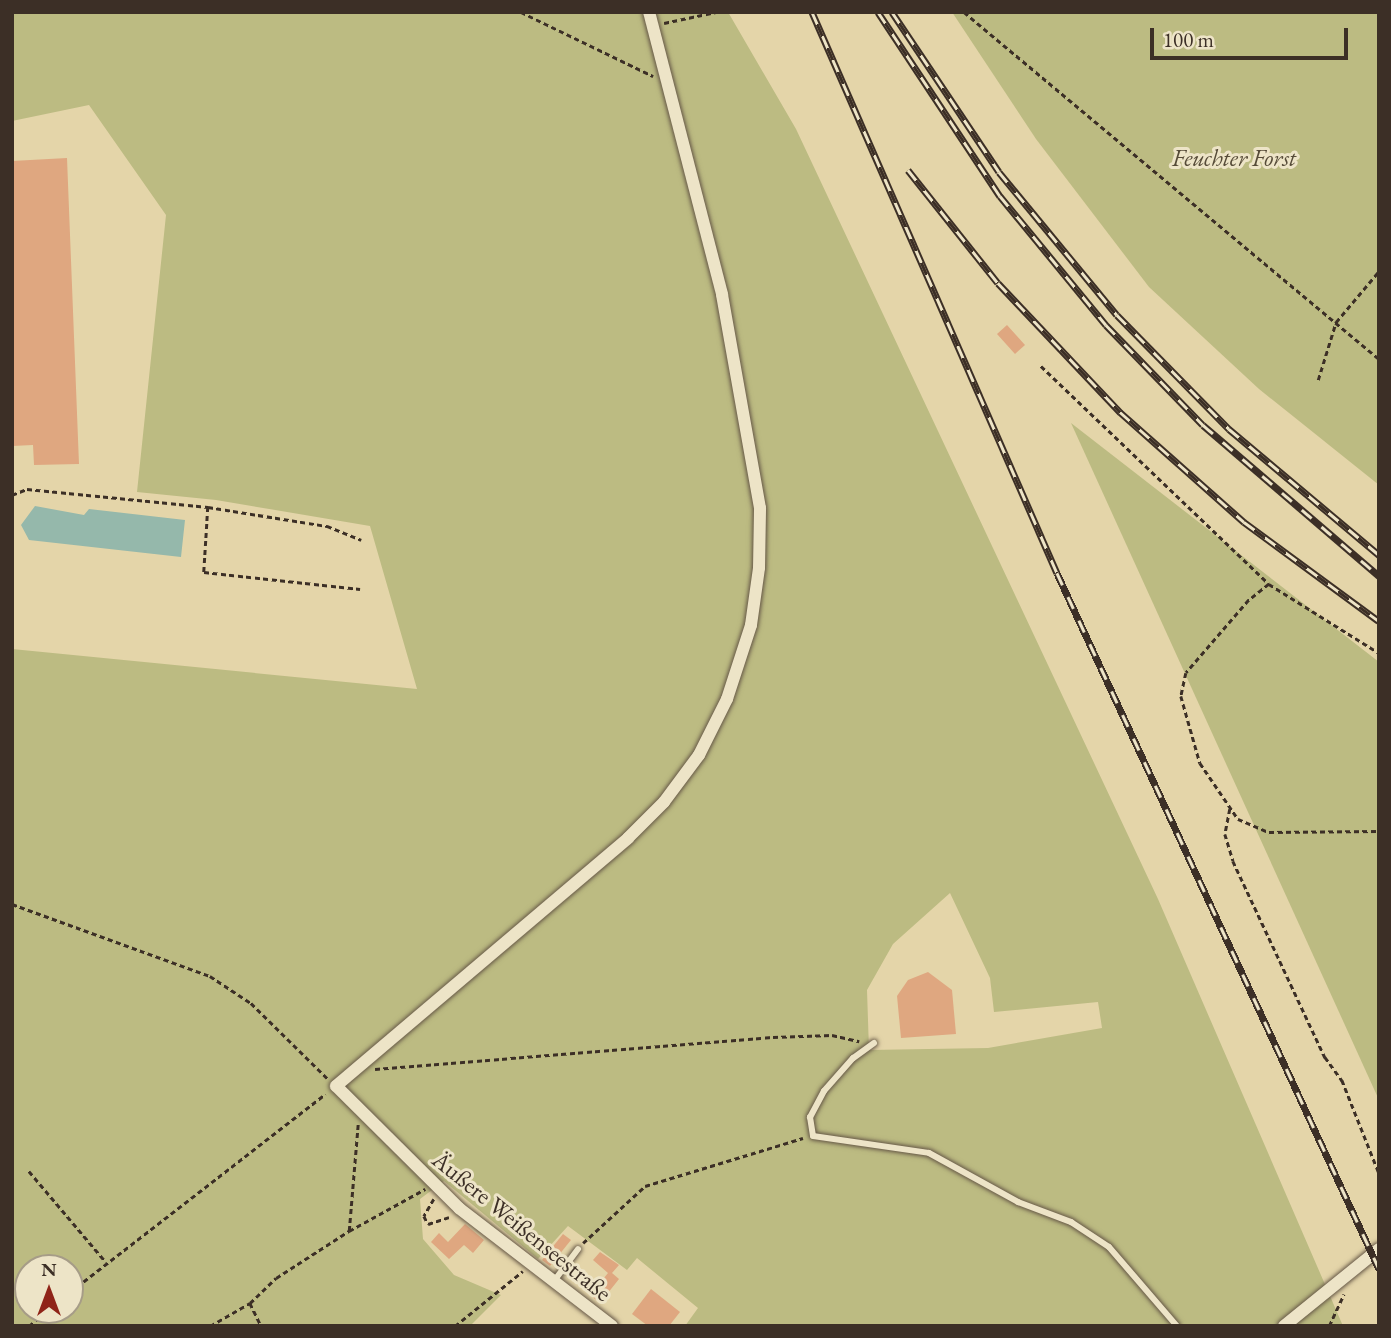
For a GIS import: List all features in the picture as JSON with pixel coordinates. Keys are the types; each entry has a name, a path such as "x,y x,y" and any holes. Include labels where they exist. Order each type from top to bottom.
{"street":[{"path":"336,1086 664,802 699,755 731,687 751,625 759,568 760,508 722,294 649,12"},
{"name":"Äußere Weißenseestraße","path":"336,1086 459,1208 612,1326"},
{"path":"1284,1326 1379,1249"}],"lane":[{"path":"874,1043 824,1091 810,1117 813,1136 929,1153 1018,1202 1071,1223 1109,1247 1177,1326"},
{"path":"553,1282 578,1248"}],"path":[{"path":"521,12 669,83"},
{"path":"654,26 716,12"},
{"path":"964,12 1379,359"},
{"path":"1318,380 1336,322 1379,271"},
{"path":"1041,366 1269,584 1379,653"},
{"path":"12,495 27,489 208,507 327,526 361,540"},
{"path":"208,507 204,572 360,589"},
{"path":"1269,584 1249,600 1186,673 1181,696 1200,763 1238,820 1269,832 1379,831"},
{"path":"1230,809 1225,834 1233,861 1325,1057 1342,1080 1379,1173"},
{"path":"12,904 210,976 251,1003 336,1086 84,1281"},
{"path":"357,1068 467,1064 832,1035 857,1038 866,1049"},
{"path":"349,1231 360,1110"},
{"path":"578,1248 645,1186 813,1136"},
{"path":"29,1171 106,1263"},
{"path":"210,1326 250,1303 276,1278 349,1231 438,1187"},
{"path":"438,1187 424,1216 428,1224 437,1224 459,1208"},
{"path":"455,1326 530,1265"},
{"path":"1329,1326 1345,1291"},
{"path":"250,1303 261,1326"}],"green space":[{"path":"12,12 728,12 796,129 1158,899 1343,1326 685,1326 698,1308 637,1258 627,1270 568,1226 538,1259 444,1181 420,1199 423,1239 454,1275 501,1295 470,1326 12,1326 12,649 417,689 370,526 216,500 137,492 166,215 89,105 12,121","holes":["950,893 990,978 994,1012 1098,1002 1102,1028 988,1048 869,1050 867,990 893,944"]},
{"name":"Feuchter Forst","path":"952,12 1379,12 1379,485 1259,389 1149,287 1036,139"},
{"path":"1071,423 1379,662 1379,1100"}],"shaded area":[{"path":"35,506 84,515 89,509 185,520 181,557 29,540 21,525"}],"building":[{"path":"67,158 79,464 34,465 33,445 12,446 12,161"},
{"path":"1007,325 1025,345 1015,354 997,334"},
{"path":"928,972 952,990 956,1034 901,1038 897,996 908,980"},
{"path":"465,1224 484,1240 473,1253 464,1245 449,1259 431,1242 439,1233 448,1242"},
{"path":"563,1234 571,1240 550,1266 542,1260"},
{"path":"600,1252 619,1265 612,1273 619,1279 600,1303 590,1295 608,1273 593,1260"},
{"path":"651,1289 680,1312 669,1326 648,1326 632,1314"}],"railway":[{"path":"812,12 1057,573 1379,1269"},
{"path":"878,12 1000,196 1106,325 1203,425 1379,576"},
{"path":"892,12 999,172 1117,315 1229,429 1379,555"},
{"path":"908,170 998,283 1120,412 1244,522 1379,621"}]}
